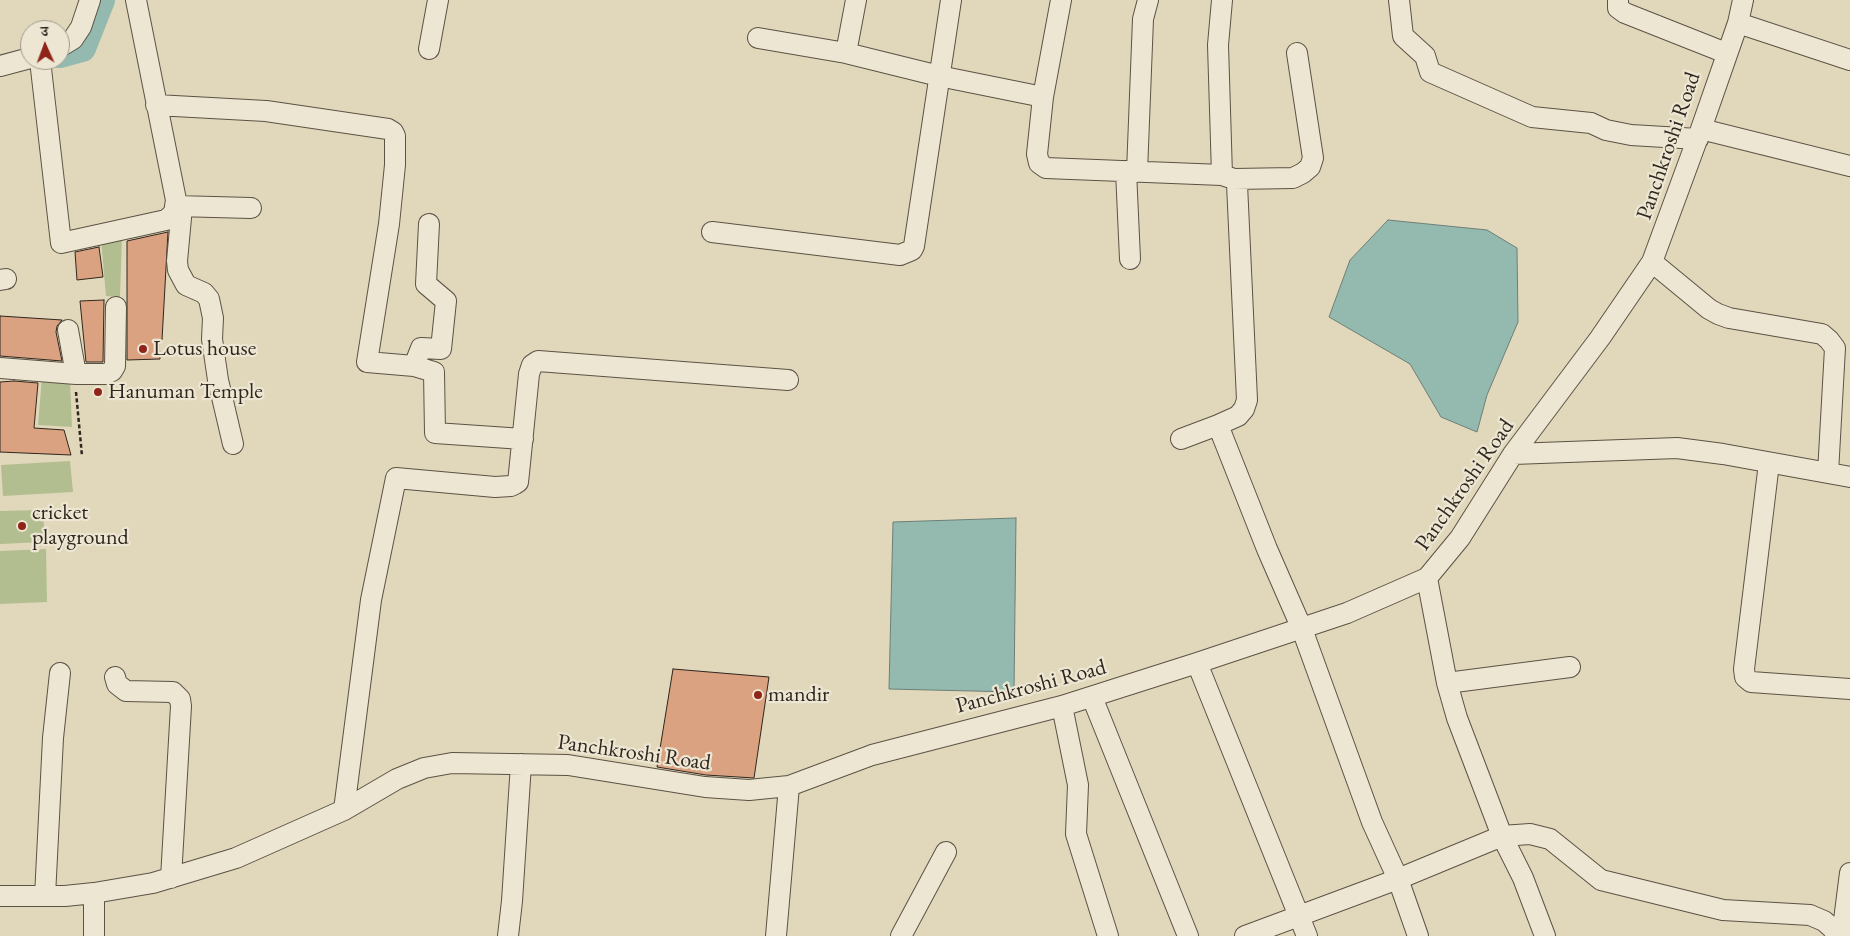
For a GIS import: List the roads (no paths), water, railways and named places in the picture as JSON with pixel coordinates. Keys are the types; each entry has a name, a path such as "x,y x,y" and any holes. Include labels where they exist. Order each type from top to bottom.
{"street":[{"path":"70,41 81,27 90,0"},
{"path":"136,0 156,105 176,200 179,206 178,270 186,285 204,293 209,299 213,318 212,339 218,380 233,444"},
{"path":"430,48 438,0"},
{"path":"846,54 856,0"},
{"path":"712,232 900,255 909,252 914,246 951,0"},
{"path":"1061,0 1044,97 1037,154 1039,163 1046,168 1228,177 1293,178 1304,173 1310,167 1312,158 1297,54"},
{"path":"1130,259 1132,172 1143,19 1148,0"},
{"path":"1181,439 1238,416 1244,409 1247,400 1237,184 1228,177 1218,45 1222,0"},
{"path":"1399,0 1403,36 1425,56 1430,72 1532,117 1591,123 1606,130 1631,136 1700,134 1850,166"},
{"path":"1618,0 1618,8 1624,13 1726,53"},
{"name":"Panchkroshi Road","path":"0,896 94,893 171,878 236,858 344,810 398,779 424,768 452,763 568,765 705,787 749,790 789,786 872,755 1062,706 1302,629 1427,578 1460,538 1513,454 1600,338 1652,262 1700,134 1726,53 1738,23 1742,0"},
{"path":"1738,23 1850,60"},
{"path":"758,38 846,54 939,76 1044,97"},
{"path":"0,66 20,63"},
{"path":"38,70 61,243 166,220 179,206"},
{"path":"156,105 266,111 388,129 393,132 395,136 395,165 389,224 367,362 414,366 434,372 435,432 523,439"},
{"path":"179,206 252,208"},
{"path":"414,366 421,348 441,349 446,301 426,284 429,224"},
{"path":"1652,262 1709,309 1718,314 1729,318 1822,334 1829,340 1834,348 1828,473"},
{"path":"0,368 76,382 112,371 115,366 116,306"},
{"path":"68,330 76,382"},
{"path":"344,810 371,600 396,478 495,487 512,486 518,482 530,367 538,362 788,380"},
{"path":"1218,425 1267,549 1302,629 1372,822 1398,878 1418,936"},
{"path":"1513,454 1677,448 1723,454 1850,477"},
{"path":"1769,463 1744,669 1745,677 1751,682 1850,689"},
{"path":"1427,578 1447,684 1457,718 1502,836 1523,878 1545,936"},
{"path":"1197,663 1307,936"},
{"path":"1447,684 1570,668"},
{"path":"45,896 53,738 60,673"},
{"path":"116,676 117,684 126,691 172,692 180,698 171,878"},
{"path":"1092,697 1188,936"},
{"path":"1062,706 1078,785 1076,834 1108,936"},
{"path":"508,936 512,901 520,764"},
{"path":"776,936 789,786"},
{"path":"1245,936 1502,836 1530,834 1550,839 1594,876 1602,880 1723,910 1810,915 1824,921 1837,936"},
{"path":"901,936 946,852"},
{"path":"1842,936 1850,873"},
{"path":"94,893 94,936"}],"water":[{"path":"1388,220 1487,230 1517,248 1518,322 1487,395 1477,432 1441,417 1410,364 1329,317 1350,260"},
{"path":"1016,518 1014,692 889,689 893,522"}],"waterway":[{"path":"70,51 82,48 101,0"}],"place":[{"name":"Lotus house","path":"143,349"},
{"name":"Hanuman Temple","path":"98,392"},
{"name":"cricket playground","path":"22,526"},
{"name":"mandir","path":"758,695"}]}
